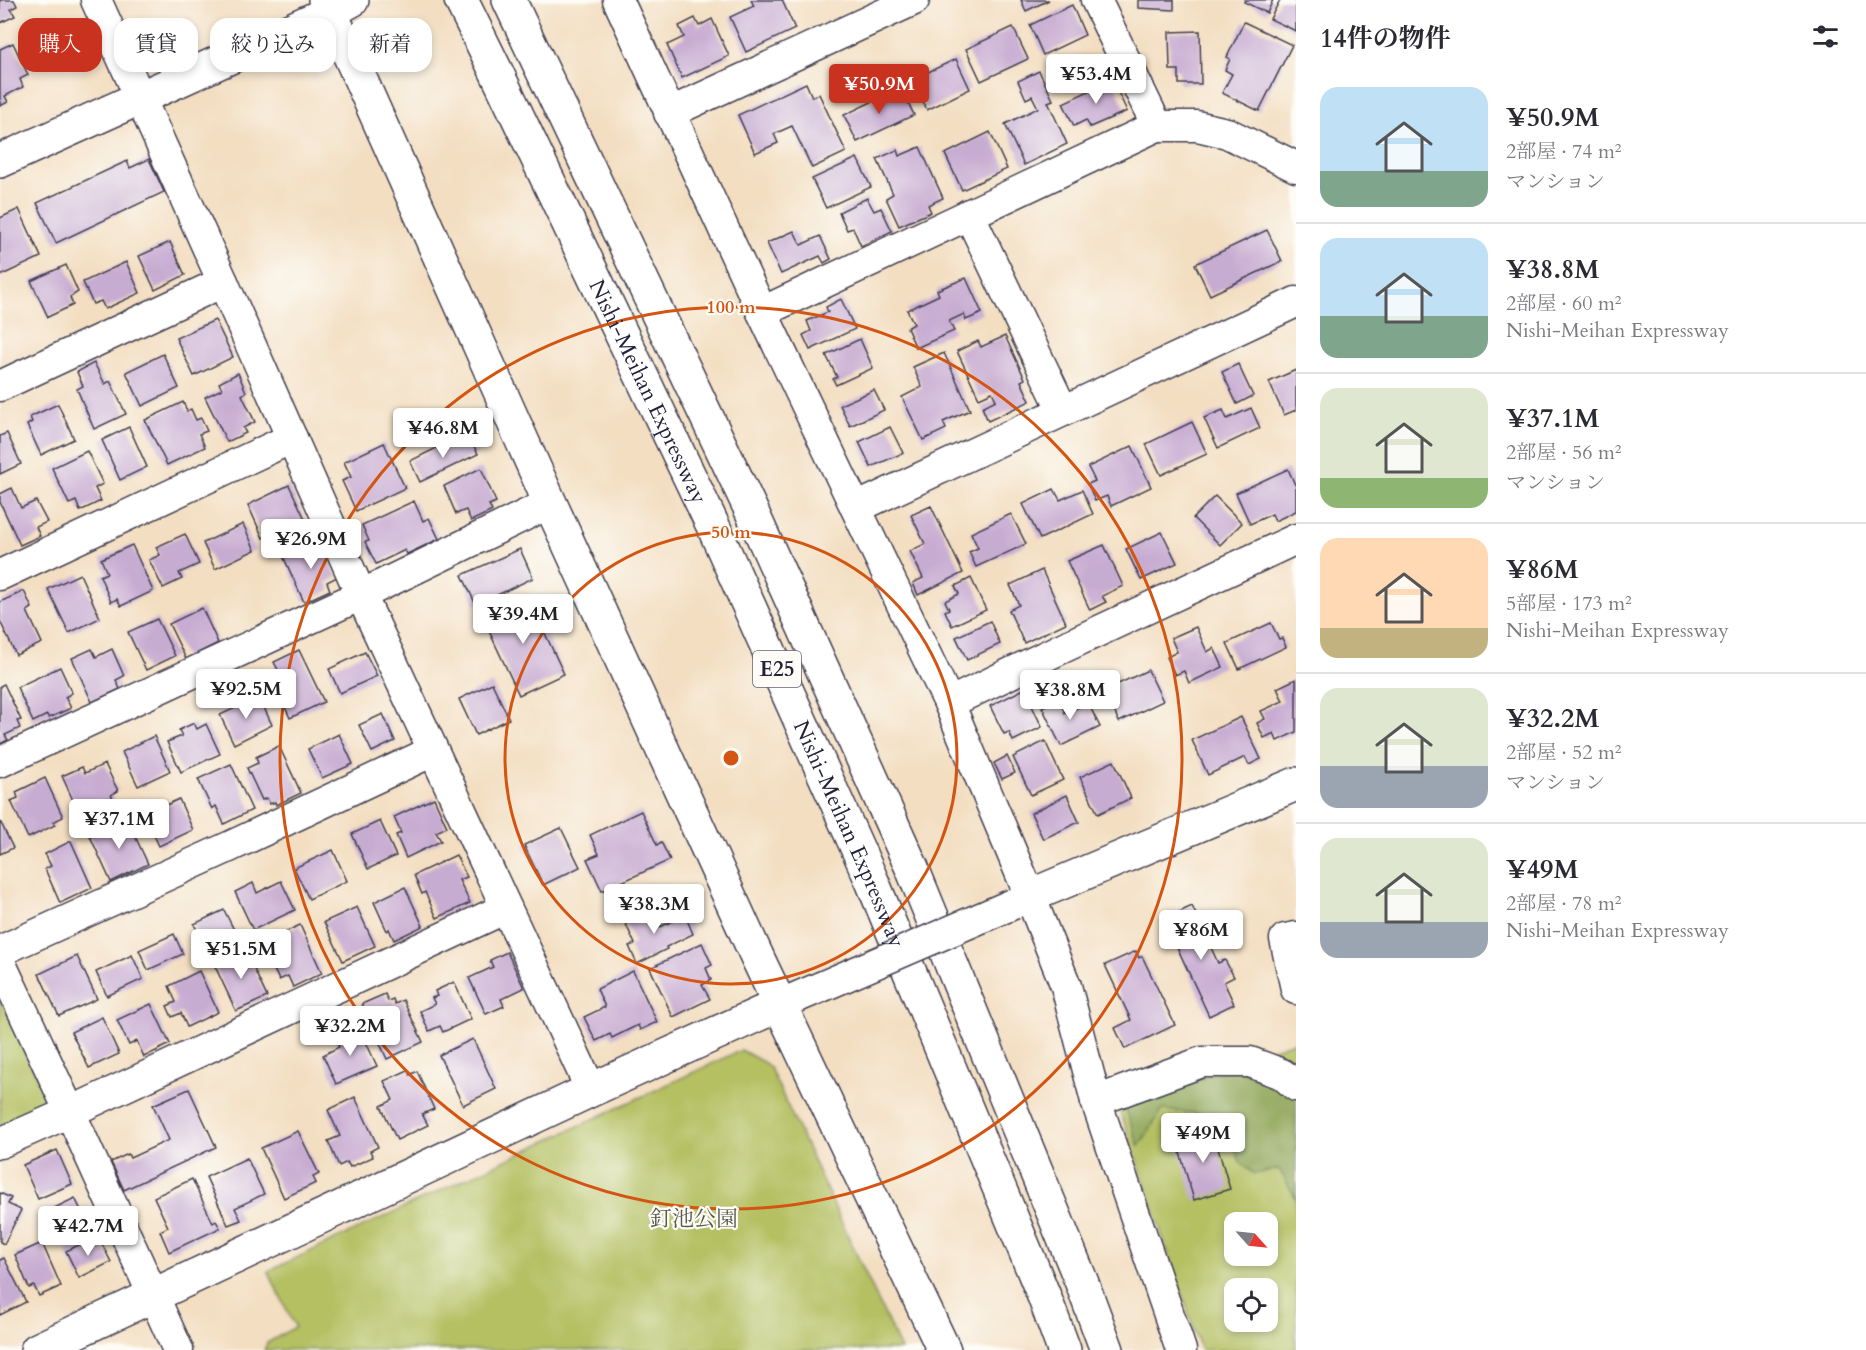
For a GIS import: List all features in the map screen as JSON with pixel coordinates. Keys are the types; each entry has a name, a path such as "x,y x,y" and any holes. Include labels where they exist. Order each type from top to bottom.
{"main road":[{"name":"Nishi-Meihan Expressway","path":"461,0 714,528 872,881 1044,1296 1064,1350"},
{"name":"Nishi-Meihan Expressway","path":"509,0 751,510 912,868 1082,1283 1107,1350"},
{"path":"0,160 336,4 550,503 759,961 944,1350"},
{"path":"1022,900 1296,784"},
{"path":"37,1350 591,1090 781,1005"}],"street":[{"path":"96,0 224,282 361,595 591,1090"},
{"path":"618,0 762,312 949,703 1022,900 1066,986 1096,1101 1181,1350"},
{"path":"669,113 914,0"},
{"path":"1096,0 1157,126"},
{"path":"762,312 1157,126 1197,126 1227,133 1296,167"},
{"path":"969,214 1063,411"},
{"path":"0,386 224,282"},
{"path":"856,508 1296,302"},
{"path":"0,575 292,438"},
{"path":"0,762 361,595 550,503"},
{"path":"949,703 1296,538"},
{"path":"0,951 433,751"},
{"path":"781,1005 1022,900"},
{"path":"0,1143 506,908"},
{"path":"1296,937 1285,939 1296,989"},
{"path":"0,962 178,1350"},
{"path":"1096,1101 1202,1062 1250,1062 1282,1074 1296,1086"}],"green space":[{"path":"0,997 45,1093 40,1112 0,1129"},
{"path":"1296,1041 1296,1350 1201,1350 1118,1105"},
{"name":"釘池公園","path":"741,1050 770,1068 901,1350 264,1350 267,1343 295,1327 268,1271"},
{"path":"1233,1067 1296,1095 1296,1199 1279,1169 1254,1174 1240,1162 1226,1124 1194,1113 1162,1110 1139,1146 1125,1108"}],"building":[{"path":"0,0 14,0 17,6 11,9 15,16 0,23"},
{"path":"751,0 782,0 795,29 746,52 730,17 754,6"},
{"path":"1021,0 1049,0 1026,11"},
{"path":"1138,0 1174,0 1174,10 1138,8"},
{"path":"1245,0 1273,0 1267,13 1244,2"},
{"path":"1280,0 1296,0 1296,31 1270,19"},
{"path":"1072,5 1085,35 1043,55 1030,25"},
{"path":"695,18 699,26 712,19 729,56 682,78 667,45 684,37 679,26"},
{"path":"1244,22 1292,45 1259,111 1222,93 1232,74 1225,70 1230,59 1227,57"},
{"path":"1013,27 1028,59 981,81 966,49"},
{"path":"1200,31 1201,84 1179,84 1179,70 1170,70 1169,32"},
{"path":"13,43 18,54 18,72 27,72 28,75 20,79 23,87 5,96 8,102 0,106 0,49"},
{"path":"956,59 970,89 927,110 913,79"},
{"path":"1039,71 1053,100 1048,102 1067,144 1024,165 1005,124 1038,108 1032,96 1026,99 1018,81"},
{"path":"1112,80 1127,111 1090,127 1086,120 1074,126 1063,103"},
{"path":"806,83 812,97 819,94 846,152 812,168 792,126 774,134 778,143 755,153 738,115"},
{"path":"901,88 914,115 857,142 844,115"},
{"path":"990,132 1007,169 962,190 945,154"},
{"path":"920,147 943,198 928,205 931,212 899,226 886,198 893,194 877,159 897,150 899,156"},
{"path":"857,158 871,187 826,208 812,179"},
{"path":"149,159 164,192 56,243 37,203 127,161 130,168"},
{"path":"867,198 874,211 881,208 892,231 861,246 853,228 847,230 839,212"},
{"path":"19,209 41,257 0,276 0,218"},
{"path":"1267,230 1282,261 1210,295 1195,264"},
{"path":"794,231 801,245 820,236 831,259 824,263 820,256 781,274 767,243"},
{"path":"170,242 185,275 155,290 139,256"},
{"path":"126,262 140,293 105,309 101,301 93,304 83,282"},
{"path":"66,265 78,292 70,297 73,305 48,317 31,281"},
{"path":"966,278 982,313 966,320 964,314 949,321 954,331 916,348 907,328 914,324 907,310 939,295 937,290"},
{"path":"841,299 855,329 810,350 803,335 811,331 807,321 828,312 826,307"},
{"path":"215,320 233,357 194,376 176,338"},
{"path":"1005,336 1025,379 1021,381 1030,401 988,421 982,407 996,400 992,392 979,398 957,351 978,341 981,347"},
{"path":"860,339 873,368 836,385 833,379 837,377 826,355"},
{"path":"944,353 970,410 943,422 946,429 923,440 902,397 922,387 913,367"},
{"path":"163,354 179,388 142,406 126,372"},
{"path":"94,363 105,384 110,381 126,414 94,429 77,389 83,386 77,372"},
{"path":"1238,364 1253,396 1237,404 1222,372"},
{"path":"1296,370 1296,410 1284,415 1269,382"},
{"path":"238,373 246,392 242,395 255,422 243,428 246,433 227,442 205,397 222,389 219,383"},
{"path":"874,390 884,410 850,426 840,405"},
{"path":"183,402 187,411 191,409 196,420 201,418 207,431 199,434 205,447 167,465 145,420"},
{"path":"58,404 74,439 41,455 27,425 32,422 30,417"},
{"path":"1251,408 1260,428 1218,448 1204,418 1223,410 1227,419"},
{"path":"1192,422 1207,454 1161,475 1146,444"},
{"path":"129,427 147,467 120,480 102,440"},
{"path":"890,427 903,453 871,467 859,442"},
{"path":"7,433 21,464 0,474 0,436"},
{"path":"459,437 462,445 471,441 478,454 420,482 410,461"},
{"path":"384,443 405,488 356,511 342,481 351,477 344,462"},
{"path":"1132,446 1151,487 1111,506 1107,496 1095,501 1088,484 1095,481 1088,467"},
{"path":"87,451 103,484 95,488 101,501 80,511 76,501 69,504 52,468"},
{"path":"481,468 496,502 489,505 492,511 471,521 466,510 456,514 444,486"},
{"path":"1288,469 1296,487 1296,511 1275,521 1272,514 1250,524 1236,493"},
{"path":"289,485 305,519 263,538 248,505"},
{"path":"12,488 21,508 36,501 47,522 36,527 40,536 20,545 0,502 0,494"},
{"path":"1054,489 1060,500 1082,490 1093,514 1040,539 1023,504"},
{"path":"1215,496 1242,523 1220,545 1193,518"},
{"path":"414,501 423,521 429,518 439,539 407,554 405,550 376,564 365,542 369,541 362,525"},
{"path":"931,506 963,573 918,595 913,583 923,578 910,551 925,544 911,515"},
{"path":"1011,514 1026,544 976,567 969,552 978,548 971,533"},
{"path":"243,524 255,550 215,569 203,543"},
{"path":"1162,532 1177,563 1141,580 1126,549"},
{"path":"185,534 199,564 179,573 182,579 163,588 149,560 160,555 156,547"},
{"path":"319,539 337,577 327,582 330,590 304,602 283,556"},
{"path":"132,545 153,591 121,606 117,599 111,602 100,576 107,573 101,559"},
{"path":"1104,545 1123,586 1102,596 1106,602 1090,610 1067,561"},
{"path":"520,549 533,578 476,605 462,575"},
{"path":"1042,570 1066,623 1024,643 1009,610 1019,605 1010,585"},
{"path":"80,574 100,618 69,633 48,589"},
{"path":"971,578 986,610 952,626 945,611 949,609 945,601 959,594 955,586"},
{"path":"24,591 32,608 27,611 42,643 16,655 0,621 0,602"},
{"path":"527,595 564,674 519,695 482,616"},
{"path":"202,608 218,643 186,659 169,624"},
{"path":"157,619 175,656 146,670 128,632"},
{"path":"990,621 1000,644 967,660 956,637"},
{"path":"1271,623 1286,647 1239,669 1227,643"},
{"path":"1196,627 1207,652 1214,648 1223,667 1189,683 1184,671 1175,675 1167,657 1177,652 1171,638"},
{"path":"92,649 96,657 112,649 124,676 116,680 120,689 92,702 72,658"},
{"path":"299,650 324,702 290,718 270,674 278,670 274,662"},
{"path":"365,652 377,676 340,693 329,669"},
{"path":"60,667 72,693 65,697 71,708 33,722 17,687"},
{"path":"1148,670 1163,701 1119,722 1105,690"},
{"path":"1296,679 1296,732 1277,741 1274,733 1264,738 1257,723 1265,719 1261,711 1283,701 1277,688"},
{"path":"492,683 509,719 476,735 459,699"},
{"path":"4,684 21,720 17,721 20,728 5,735 8,740 0,744 0,686"},
{"path":"1024,689 1042,727 1013,741 1009,732 1004,734 990,706"},
{"path":"259,697 272,725 234,744 220,715"},
{"path":"1059,699 1065,713 1088,703 1100,727 1061,746 1042,707"},
{"path":"383,714 395,741 372,752 359,725"},
{"path":"1241,717 1261,759 1249,765 1245,757 1208,775 1192,740"},
{"path":"194,723 197,729 206,724 220,754 181,772 167,742 182,736 179,730"},
{"path":"339,734 353,764 322,778 308,749"},
{"path":"154,736 170,771 138,786 122,752"},
{"path":"1045,741 1063,780 1031,795 1013,757"},
{"path":"279,746 301,793 276,805 275,802 270,804 267,798 262,800 247,768 258,763 256,757"},
{"path":"1007,756 1015,773 1002,779 994,763"},
{"path":"1114,761 1131,798 1098,814 1080,777"},
{"path":"105,764 118,791 111,795 115,802 81,818 62,776 82,767 85,773"},
{"path":"231,764 252,810 224,824 216,806 212,809 198,779"},
{"path":"45,778 63,817 53,822 55,825 28,838 11,801 18,798 16,792"},
{"path":"1067,795 1079,822 1043,839 1031,813"},
{"path":"434,798 447,827 436,832 441,841 406,858 396,835 401,833 394,817"},
{"path":"179,799 193,830 159,846 145,815"},
{"path":"641,811 657,845 661,842 670,860 602,891 587,859 599,854 590,835"},
{"path":"127,819 148,864 111,882 90,836"},
{"path":"0,821 13,848 0,854"},
{"path":"380,821 396,856 368,869 352,834"},
{"path":"561,828 580,867 543,885 524,845"},
{"path":"71,841 92,888 60,903 45,869 51,866 45,854"},
{"path":"333,850 347,881 309,899 294,868"},
{"path":"456,855 467,877 459,880 470,903 437,918 425,892 422,894 414,875"},
{"path":"281,881 295,910 253,930 235,892 253,883 257,893"},
{"path":"405,887 423,926 394,940 389,929 387,931 374,902"},
{"path":"1192,906 1218,963 1225,960 1234,977 1224,982 1234,1004 1209,1016 1164,919"},
{"path":"357,907 375,946 343,961 324,922"},
{"path":"649,908 658,928 685,915 693,934 637,964 629,946 635,944 624,920"},
{"path":"224,910 235,932 205,946 194,924"},
{"path":"300,925 322,973 293,987 288,976 279,980 261,943"},
{"path":"174,934 183,954 148,970 139,950"},
{"path":"702,943 712,965 706,968 711,980 702,985 710,999 673,1017 650,968"},
{"path":"245,950 267,997 236,1011 214,964"},
{"path":"1136,951 1139,958 1142,956 1175,1025 1125,1049 1115,1028 1131,1020 1105,965"},
{"path":"507,952 524,988 501,999 504,1006 486,1014 469,978 493,967 490,960"},
{"path":"132,955 143,979 107,996 96,972"},
{"path":"77,956 97,999 59,1016 39,974"},
{"path":"199,971 218,1012 187,1027 181,1013 172,1017 167,1006 176,1002 169,986"},
{"path":"633,971 657,1022 640,1030 638,1025 612,1038 610,1034 596,1041 584,1017 605,1007 597,989"},
{"path":"454,982 471,1019 443,1032 440,1026 429,1031 420,1011 435,1004 432,998 437,996 435,991"},
{"path":"385,994 388,1001 393,999 395,1004 403,1000 423,1042 387,1059 362,1004"},
{"path":"151,1004 170,1044 144,1057 137,1041 129,1045 117,1020"},
{"path":"102,1017 119,1054 89,1068 71,1032"},
{"path":"359,1027 377,1066 336,1084 323,1055 339,1047 335,1038"},
{"path":"473,1039 496,1089 463,1105 439,1055"},
{"path":"408,1070 410,1075 417,1071 434,1109 422,1114 428,1125 397,1140 381,1106 393,1100 384,1081"},
{"path":"189,1089 216,1147 124,1190 111,1162 128,1154 130,1158 169,1140 153,1105"},
{"path":"355,1097 378,1147 370,1151 373,1157 350,1167 347,1162 339,1166 328,1141 340,1136 328,1110"},
{"path":"1212,1128 1230,1189 1194,1200 1176,1139"},
{"path":"298,1131 319,1174 313,1177 316,1183 284,1198 261,1148"},
{"path":"57,1150 72,1184 38,1199 23,1165"},
{"path":"247,1158 264,1194 235,1208 241,1220 228,1225 206,1177"},
{"path":"192,1179 213,1223 216,1221 220,1228 169,1252 160,1231 168,1227 154,1197"},
{"path":"0,1193 11,1198 8,1204 21,1210 4,1244 0,1242"},
{"path":"75,1198 89,1227 55,1242 42,1214"},
{"path":"98,1236 111,1262 79,1278 66,1251"},
{"path":"42,1243 61,1286 39,1296 34,1286 29,1288 15,1255"},
{"path":"4,1258 26,1302 0,1315 0,1260"}]}
